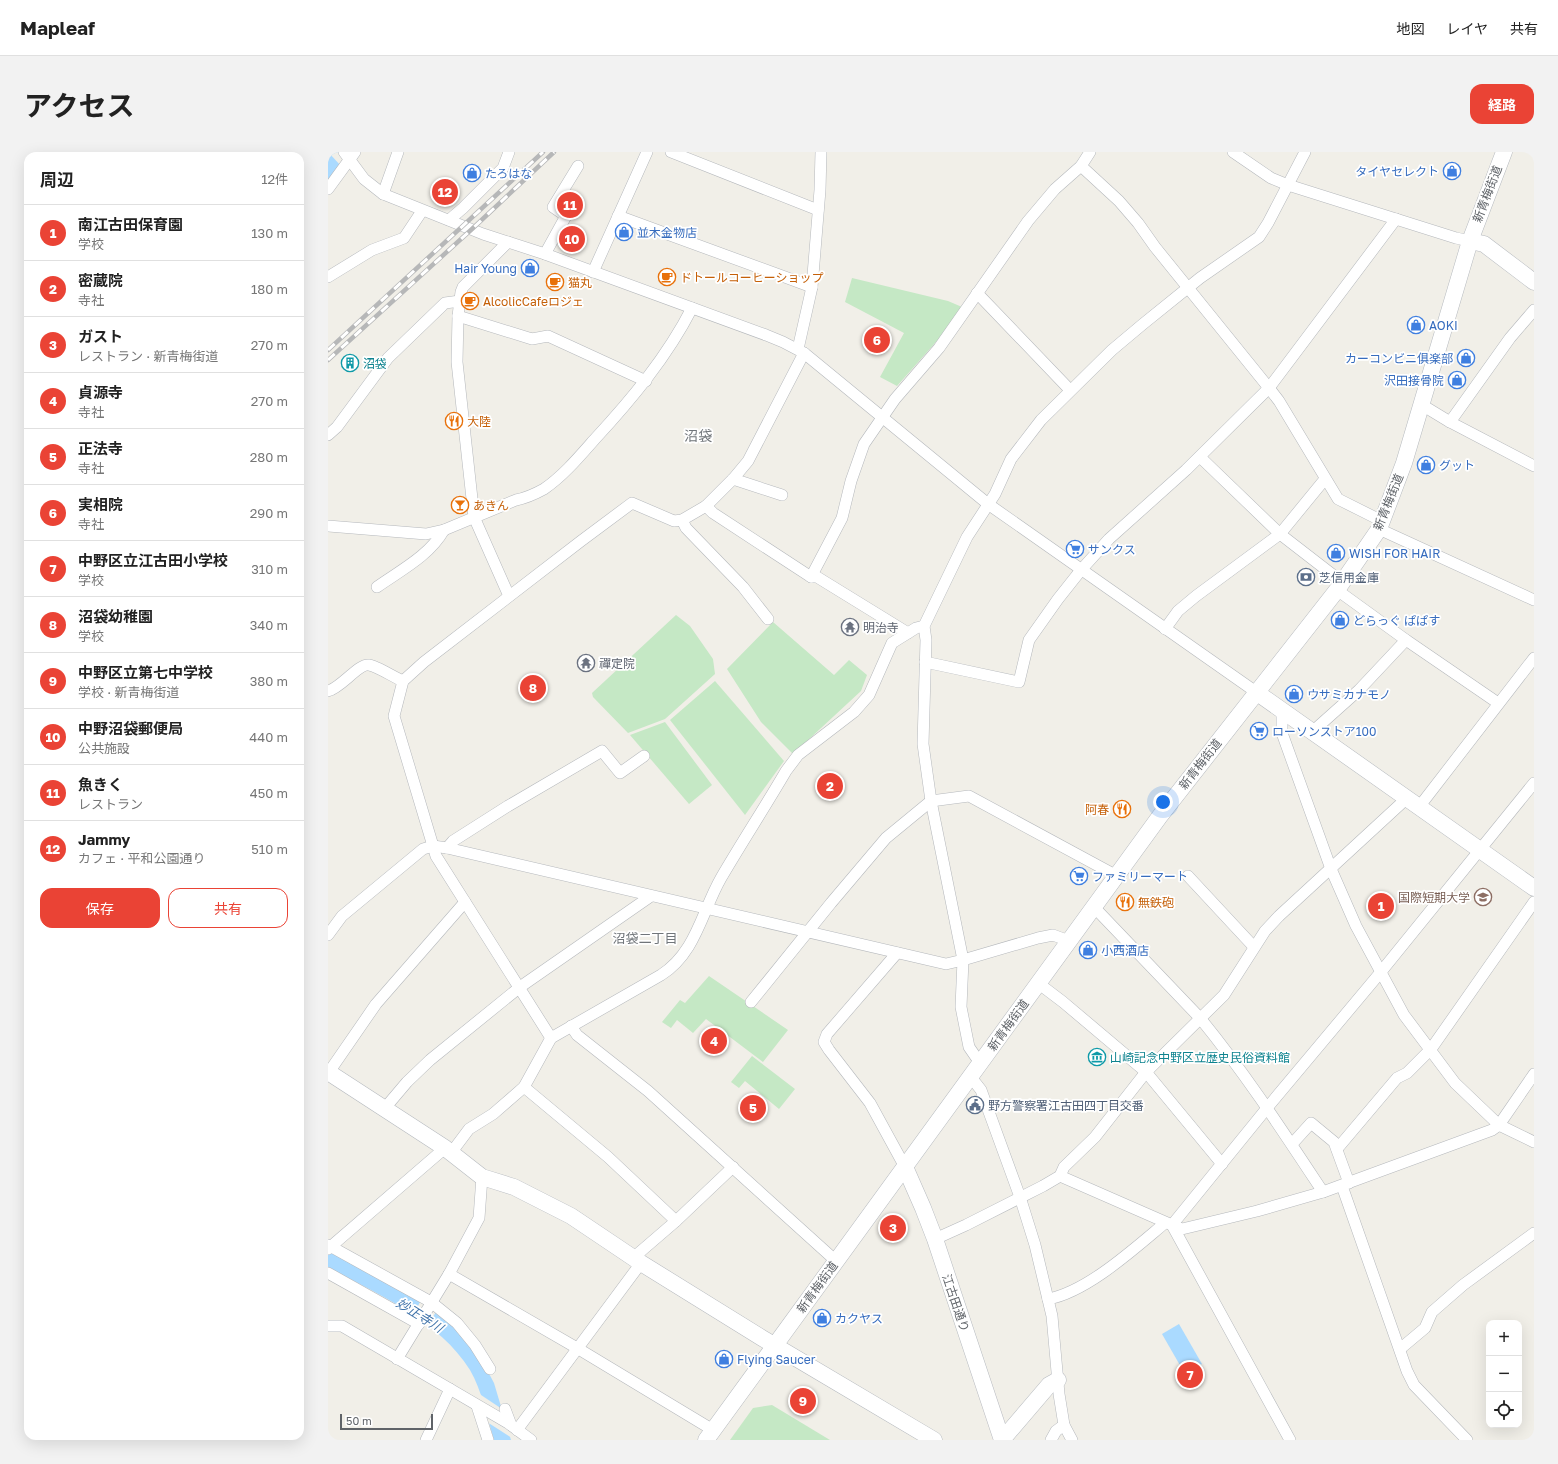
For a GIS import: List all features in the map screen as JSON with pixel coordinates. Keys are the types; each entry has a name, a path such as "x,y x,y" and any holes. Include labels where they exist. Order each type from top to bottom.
{"main road":[{"name":"新青梅街道","path":"709,1435 1160,816 1340,586 1380,525 1404,463 1470,241 1504,152"},
{"path":"1470,241 1484,244 1534,282"},
{"path":"1256,692 1534,888"},
{"path":"329,1072 448,1150 482,1177 514,1187 571,1216 637,1260 934,1440"},
{"name":"江古田通り","path":"905,1167 935,1238 1002,1440"},
{"path":"1002,1440 1050,1385 1058,1380"}],"street":[{"path":"383,194 398,152"},
{"path":"449,220 503,168 509,152"},
{"path":"593,272 647,152"},
{"path":"671,152 818,210"},
{"path":"551,1038 436,856 394,716 403,681 432,655 632,503 674,521 682,520 706,506 733,479 748,461 801,351 812,287 821,152"},
{"path":"811,577 842,518 851,481 864,444 895,399 939,348 1028,221 1055,189 1081,166 1090,152"},
{"path":"1233,152 1271,178 1288,185 1456,238 1470,241"},
{"path":"980,1063 969,1047 961,1007 963,960 931,801 923,744 926,640 924,626 964,544 988,504 1011,459 1041,420 1112,350 1200,278 1259,237 1268,224 1305,152"},
{"path":"328,190 349,155 364,179 383,194 422,211 545,254 766,335 801,351 988,504 1256,692"},
{"path":"545,254 566,216 553,207 578,166"},
{"path":"1081,166 1119,201 1269,388 1279,401 1338,499 1380,525 1534,600"},
{"path":"328,277 372,250 404,238 422,211"},
{"path":"618,216 812,287"},
{"path":"925,662 1019,682 1029,640 1080,570 1109,539 1200,457 1269,388 1396,219"},
{"path":"508,242 463,287 458,316 457,362 474,517 509,596"},
{"path":"978,293 1070,390"},
{"path":"328,435 337,427 388,358 445,303 460,300"},
{"path":"328,526 426,534 444,530 516,500 528,497 551,484 585,451 646,381 685,322 692,308"},
{"path":"1450,422 1510,338 1534,310"},
{"path":"458,316 532,339 548,336 646,381"},
{"path":"1422,405 1450,422 1534,466"},
{"path":"1200,457 1280,534 1340,586 1406,640 1498,703"},
{"path":"733,479 782,495"},
{"path":"1165,629 1178,611 1196,596 1280,534 1325,479"},
{"path":"706,506 713,513 811,577 817,577 908,633"},
{"path":"682,520 686,528 743,587 768,619"},
{"path":"377,587 426,553 438,542 444,530"},
{"path":"490,1369 475,1345 457,1323 430,1304 329,1247 448,1150 469,1129 493,1114 524,1086 551,1038 672,969 682,958 693,940 720,880 786,771 798,755 854,712 869,695 889,653 892,643 916,628 924,626"},
{"path":"1312,732 1359,690 1406,640"},
{"path":"935,1238 966,1225 1060,1176 1064,1167 1095,1137 1146,1072 1224,996 1265,931 1279,916 1331,869 1413,803 1534,658"},
{"path":"328,691 335,689 362,666 369,665 403,681"},
{"path":"1282,710 1282,734 1331,869 1356,926 1404,1016 1455,1083 1498,1126 1534,1142"},
{"path":"447,848 453,841 508,806 602,751 620,773 644,756"},
{"path":"1048,1299 1054,1298 1083,1285 1110,1268 1169,1224 1222,1164 1380,973 1534,783"},
{"path":"751,1002 886,838 931,801 969,796 1117,876"},
{"path":"328,935 342,916 423,849 433,846 946,964 1053,935 1069,941"},
{"path":"1188,876 1254,947"},
{"path":"385,1108 407,1082 430,1060 520,987 651,896"},
{"path":"329,1072 376,1004 465,902"},
{"path":"1337,1149 1397,1078 1407,1073 1430,1049 1534,902"},
{"path":"1094,907 1200,1018 1215,1036 1292,1144 1323,1192"},
{"path":"896,953 827,1034 824,1042 870,1103 905,1167"},
{"path":"1038,983 1063,1002 1146,1072 1222,1164"},
{"path":"571,1026 577,1035 648,1091 836,1261"},
{"path":"1060,1176 1182,1229 1257,1211 1323,1192 1492,1130 1498,1126 1534,1074"},
{"path":"970,1076 981,1090 1020,1197 1035,1245 1052,1316 1064,1425 1072,1440"},
{"path":"524,1086 608,1157 676,1222"},
{"path":"1292,1144 1310,1123 1334,1142 1346,1184 1407,1371 1414,1385 1467,1440"},
{"path":"512,1426 577,1348 637,1260 733,1167"},
{"path":"397,1359 449,1274 479,1218 482,1177"},
{"path":"1169,1224 1290,1440"},
{"path":"1400,1350 1425,1328 1432,1312 1463,1285 1534,1233"},
{"path":"328,1273 419,1322"},
{"path":"449,1274 577,1348 709,1435"},
{"path":"328,1326 342,1326 512,1426 532,1440"},
{"path":"426,1440 450,1389"},
{"path":"481,1408 488,1440"},
{"path":"505,1409 512,1426"},
{"path":"1051,1440 1056,1431 1064,1425"}],"green space":[{"path":"852,278 948,301 962,307 943,334 897,386 880,377 904,333 845,302"},
{"path":"676,615 690,626 713,659 715,674 665,719 628,733 593,697 592,693"},
{"path":"773,622 834,675 849,660 867,675 861,691 793,754 761,722 727,669"},
{"path":"715,681 784,761 745,815 670,720"},
{"path":"665,722 712,785 689,804 630,735"},
{"path":"709,976 788,1030 763,1062 706,1019 693,1033 677,1020 671,1028 662,1022 680,1000 685,1003"},
{"path":"752,1056 795,1089 779,1109 745,1081 739,1088 731,1082"},
{"path":"772,1405 830,1440 730,1440 753,1408"}],"water":[{"path":"328,152 351,152 328,184"},
{"name":"妙正寺川","path":"328,1249 422,1301 463,1334 486,1368 494,1383 511,1440 494,1440 478,1387 470,1370 457,1352 424,1322 406,1310 328,1267"},
{"path":"1179,1324 1202,1364 1185,1374 1162,1334"}],"pier":[{"path":"328,152 352,152 342,167"},
{"path":"421,1300 437,1310 428,1326 413,1316"},
{"path":"478,1393 502,1409 512,1438 487,1422"}],"railway":[{"path":"328,350 543,152"},
{"path":"328,360 554,152"}],"place":[{"name":"タイヤセレクト","path":"1452,171"},
{"name":"たろはな","path":"472,173"},
{"name":"Jammy","path":"445,192"},
{"name":"魚きく","path":"570,205"},
{"name":"並木金物店","path":"624,232"},
{"name":"中野沼袋郵便局","path":"572,239"},
{"name":"Hair Young","path":"530,268"},
{"name":"ドトールコーヒーショップ","path":"667,277"},
{"name":"猫丸","path":"555,282"},
{"name":"AlcolicCafeロジェ","path":"470,301"},
{"name":"AOKI","path":"1416,325"},
{"name":"実相院","path":"877,340"},
{"name":"カーコンビニ俱楽部","path":"1466,358"},
{"name":"沼袋","path":"350,363"},
{"name":"沢田接骨院","path":"1457,380"},
{"name":"大陸","path":"454,421"},
{"name":"グット","path":"1426,465"},
{"name":"あきん","path":"460,505"},
{"name":"サンクス","path":"1075,549"},
{"name":"WISH FOR HAIR","path":"1336,553"},
{"name":"芝信用金庫","path":"1306,577"},
{"name":"どらっぐ ぱぱす","path":"1340,620"},
{"name":"明治寺","path":"850,627"},
{"name":"禪定院","path":"586,663"},
{"name":"沼袋幼稚園","path":"533,688"},
{"name":"ウサミカナモノ","path":"1294,694"},
{"name":"ローソンストア100","path":"1259,731"},
{"name":"密蔵院","path":"830,786"},
{"name":"阿春","path":"1122,809"},
{"name":"ファミリーマート","path":"1079,876"},
{"name":"国際短期大学","path":"1483,897"},
{"name":"無鉄砲","path":"1125,902"},
{"name":"南江古田保育園","path":"1381,906"},
{"name":"小西酒店","path":"1088,950"},
{"name":"貞源寺","path":"714,1041"},
{"name":"山崎記念中野区立歴史民俗資料館","path":"1097,1057"},
{"name":"野方警察署江古田四丁目交番","path":"975,1105"},
{"name":"正法寺","path":"753,1108"},
{"name":"ガスト","path":"893,1228"},
{"name":"カクヤス","path":"822,1318"},
{"name":"Flying Saucer","path":"724,1359"},
{"name":"中野区立江古田小学校","path":"1190,1375"},
{"name":"中野区立第七中学校","path":"803,1401"}],"district":[{"name":"沼袋","path":"698,435"},
{"name":"沼袋二丁目","path":"645,938"}]}
